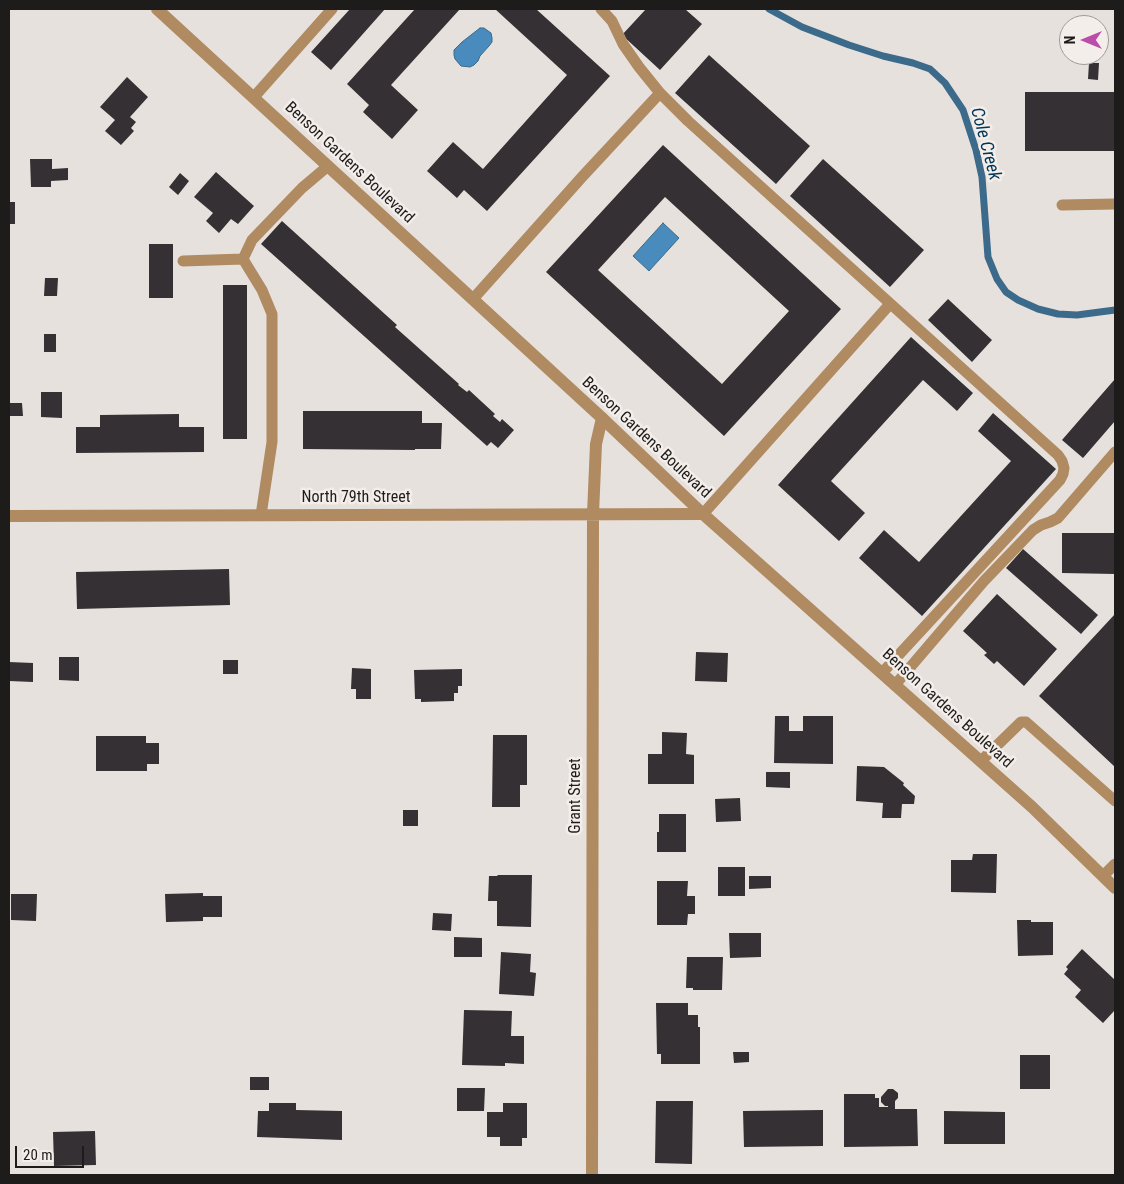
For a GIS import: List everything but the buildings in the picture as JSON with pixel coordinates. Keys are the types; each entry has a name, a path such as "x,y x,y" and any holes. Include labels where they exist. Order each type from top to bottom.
{"street":[{"name":"Benson Gardens Boulevard","path":"157,9 602,418 703,514 1032,807 1115,888"},
{"name":"Grant Street","path":"592,1175 594,514 596,444 602,418"},
{"name":"North 79th Street","path":"9,516 703,514"}],"lane":[{"path":"254,97 332,9"},
{"path":"602,9 612,21 630,55 660,93 688,121 1058,455 1064,464 1063,474 1055,486 882,673"},
{"path":"473,299 660,93"},
{"path":"243,260 252,240 302,188 328,166"},
{"path":"1062,205 1115,204"},
{"path":"184,261 243,260"},
{"path":"243,260 262,290 272,314 272,442 261,515"},
{"path":"703,514 890,304"},
{"path":"895,685 984,581 1033,530 1058,518 1115,452"},
{"path":"981,761 1021,722 1026,722 1115,801"},
{"path":"1103,876 1115,864"}],"water":[{"path":"480,28 484,28 491,33 492,42 474,65 470,67 461,66 455,59 454,50"},
{"path":"663,223 679,238 649,271 633,256"}],"waterway":[{"name":"Cole Creek","path":"769,9 802,27 849,45 930,69 945,83 963,110 976,150 982,177 988,257 997,279 1006,292 1038,309 1058,314 1077,315 1115,310"}]}
